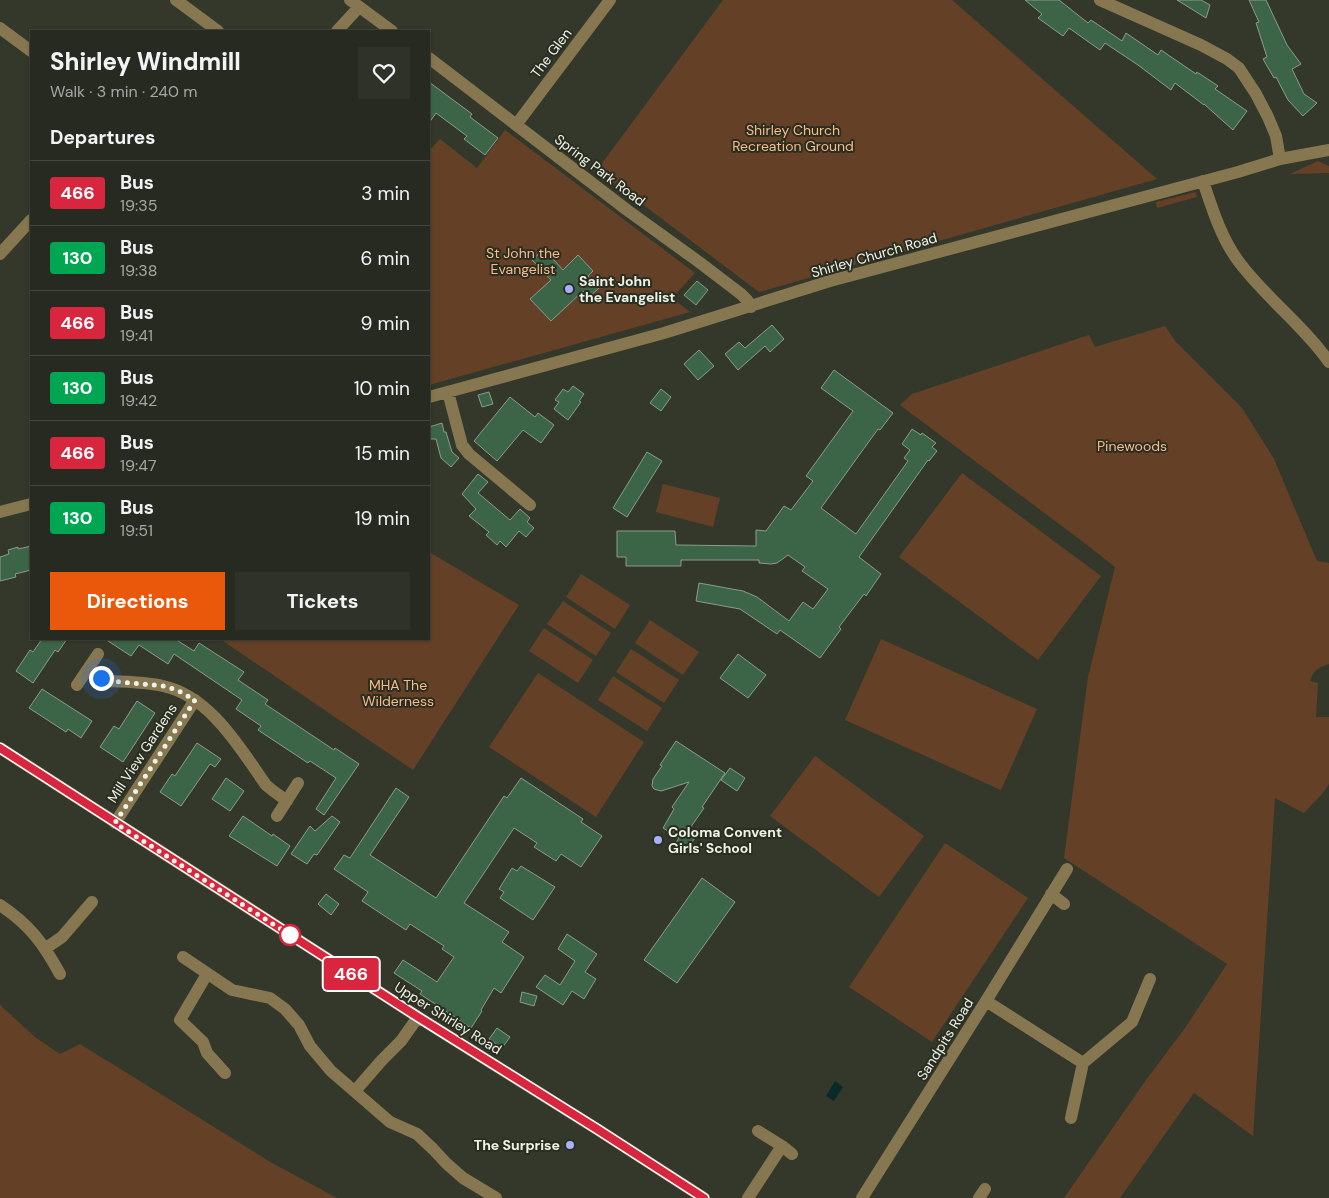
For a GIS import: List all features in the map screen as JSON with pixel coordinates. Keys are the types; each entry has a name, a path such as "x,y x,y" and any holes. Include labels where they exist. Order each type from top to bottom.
{"street":[{"path":"176,0 217,30"},
{"name":"The Glen","path":"516,125 610,0"},
{"path":"1100,0 1201,45 1235,65 1242,72 1256,94 1268,117 1276,136 1280,159"},
{"path":"338,30 355,3 391,30"},
{"path":"0,28 30,50"},
{"name":"Spring Park Road","path":"430,59 626,210 700,262 741,294 751,307"},
{"name":"Shirley Church Road","path":"430,397 664,334 830,281 1280,159 1329,150"},
{"path":"1203,181 1218,224 1236,257 1329,362"},
{"path":"0,254 30,221"},
{"path":"448,392 465,450 530,505"},
{"path":"0,512 30,504"},
{"path":"76,685 98,654"},
{"name":"Mill View Gardens","path":"87,670 109,681 164,686 177,690 195,700 214,716 266,785 287,801"},
{"name":"Mill View Gardens","path":"115,823 195,700"},
{"name":"Upper Shirley Road","path":"0,748 418,1017 704,1198"},
{"path":"277,816 298,783"},
{"name":"Sandpits Road","path":"862,1198 1067,869"},
{"path":"1051,894 1064,904"},
{"path":"46,948 62,936 92,902"},
{"path":"0,905 21,920 46,948 60,974"},
{"path":"183,957 232,990 270,998 285,1008 299,1025 310,1046 331,1071 390,1122 416,1134 463,1178 496,1198"},
{"path":"207,974 180,1020 203,1042 207,1053 225,1073"},
{"path":"1071,1118 1083,1063 1132,1022 1150,979"},
{"path":"986,1001 1083,1063"},
{"path":"355,1091 401,1041 418,1017"},
{"path":"748,1198 787,1150 758,1131"}],"green space":[{"name":"Shirley Church Recreation Ground","path":"723,0 952,0 1157,179 759,292 597,170"},
{"name":"St John the Evangelist","path":"505,130 695,273 672,298 690,312 430,385 430,150 440,139 477,168"},
{"path":"1318,161 1329,166 1329,173 1290,174"},
{"path":"1196,192 1197,197 1157,208 1156,202"},
{"name":"Pinewoods","path":"1165,326 1176,342 1242,408 1274,459 1317,561 1329,563 1329,664 1317,670 1310,681 1318,683 1316,717 1329,717 1329,784 1304,813 1275,798 1253,1136 1194,1093 1120,1198 1064,1198 1146,1080 1185,1028 1227,964 1064,858 1088,677 1115,567 900,405 912,394 1089,335 1095,347"},
{"path":"962,473 1101,576 1038,660 899,557"},
{"path":"663,484 720,498 713,527 656,512"},
{"name":"MHA The Wilderness","path":"430,553 519,605 413,770 221,640 430,640"},
{"path":"581,574 630,605 615,629 566,597"},
{"path":"563,601 611,633 596,656 547,624"},
{"path":"650,620 699,652 683,675 635,643"},
{"path":"544,628 593,660 578,683 529,651"},
{"path":"881,639 1037,709 1001,790 845,720"},
{"path":"631,649 679,680 664,703 616,672"},
{"path":"538,673 644,742 596,817 489,747"},
{"path":"613,676 662,708 647,731 598,700"},
{"path":"815,756 924,836 879,897 770,816"},
{"path":"945,843 1028,898 932,1042 849,987"},
{"path":"0,1005 35,1037 60,1054 80,1044 272,1163 337,1198 0,1198"}],"water":[{"path":"835,1081 843,1087 834,1101 826,1096"}],"building":[{"path":"1025,0 1059,0 1088,23 1091,20 1122,41 1126,33 1158,55 1161,50 1196,74 1197,72 1218,86 1215,89 1247,111 1233,130 1204,104 1175,83 1171,90 1105,43 1100,50 1069,28 1063,36 1038,18 1042,14"},
{"path":"1177,0 1201,0 1210,5 1206,18"},
{"path":"1249,0 1266,0 1287,45 1301,64 1292,69 1304,94 1317,103 1303,116 1288,100 1276,77 1274,78 1263,59 1267,57 1256,23 1259,22"},
{"path":"430,83 472,114 470,117 498,138 485,155 464,139 467,136 436,113 430,122"},
{"name":"Saint John the Evangelist","path":"544,249 563,270 578,255 593,271 588,276 599,288 589,297 583,291 551,321 530,299 551,280 532,260"},
{"path":"697,281 708,290 696,305 684,295"},
{"path":"772,325 784,339 770,352 765,346 738,370 725,354 739,342 745,348"},
{"path":"699,350 714,366 698,380 684,364"},
{"path":"834,370 893,413 880,430 878,429 821,508 856,534 908,461 904,458 910,450 902,444 912,429 921,435 922,433 936,443 932,447 937,451 928,460 859,557 881,574 866,596 864,594 839,627 841,629 820,658 780,630 777,634 740,609 696,601 699,583 743,591 757,597 789,621 803,602 813,609 828,589 802,571 805,567 788,555 777,563 771,564 759,563 759,560 681,560 681,566 626,566 626,557 617,557 617,531 675,531 676,545 756,546 756,530 766,531 784,506 791,510 813,481 806,476 853,411 821,388"},
{"path":"573,386 584,394 579,401 581,402 568,420 554,409 559,402 555,400 563,389 568,392"},
{"path":"661,389 671,397 661,411 650,403"},
{"path":"489,392 493,404 482,407 478,395"},
{"path":"510,397 535,417 538,413 554,425 541,443 523,430 497,461 474,441"},
{"path":"442,423 452,452 459,458 451,467 441,458 436,439 430,439 430,427"},
{"path":"647,452 662,461 627,517 613,508"},
{"path":"478,474 488,482 478,493 510,520 520,509 530,518 527,522 534,528 526,537 519,531 506,547 500,541 497,545 486,535 489,532 469,516 476,509 462,494"},
{"path":"30,546 30,570 15,574 16,577 0,581 0,557 9,554 8,550 18,547 18,549"},
{"path":"41,640 66,640 58,652 55,650 33,683 16,671 30,650 33,652"},
{"path":"107,640 177,640 194,651 199,643 244,672 238,680 268,700 265,704 334,750 335,748 359,764 324,815 316,809 336,778 310,761 308,763 258,730 261,726 236,709 242,700 174,654 168,664 139,645 131,656"},
{"path":"738,654 766,675 748,698 720,678"},
{"path":"42,689 92,721 81,738 68,729 66,732 29,708"},
{"path":"137,701 155,713 123,762 100,747 114,726 119,729"},
{"path":"676,741 725,773 688,831 696,836 686,852 675,844 679,838 663,828 674,809 672,807 689,782 661,791 654,789 652,786 653,779 662,766 660,765"},
{"path":"197,743 221,759 215,767 210,764 181,806 160,792 172,774 175,776"},
{"path":"730,768 745,778 737,791 721,780"},
{"path":"226,778 244,791 230,811 212,799"},
{"path":"521,778 583,819 581,822 602,836 581,867 561,854 556,861 534,847 537,843 514,828 464,903 509,932 502,942 524,957 501,993 494,988 471,1028 420,994 422,991 394,973 403,960 437,982 454,957 442,949 444,946 410,924 406,930 362,901 368,892 334,869 344,855 350,858 396,788 409,797 370,855 436,898 504,796 507,798"},
{"path":"243,816 290,846 277,866 229,836"},
{"path":"332,816 340,822 317,855 314,854 307,864 291,854 310,826 315,831"},
{"path":"521,866 555,887 533,920 500,898 504,892 499,889 512,868 517,871"},
{"path":"702,878 735,902 677,983 644,960"},
{"path":"326,894 339,904 331,915 318,904"},
{"path":"567,934 597,954 585,972 596,979 584,999 572,991 563,1005 536,987 545,975 560,985 575,961 558,949"},
{"path":"522,992 537,996 534,1006 520,1002"},
{"path":"497,1028 510,1037 502,1048 489,1039"}],"bus line":[{"name":"466","path":"0,748 418,1017 704,1198"}],"place":[{"name":"Saint John the Evangelist","path":"569,289"},
{"name":"Coloma Convent Girls' School","path":"658,840"},
{"name":"The Surprise","path":"570,1145"}],"route":[{"path":"101,678 109,681 164,686 177,690 195,700 115,823 290,935"}]}
